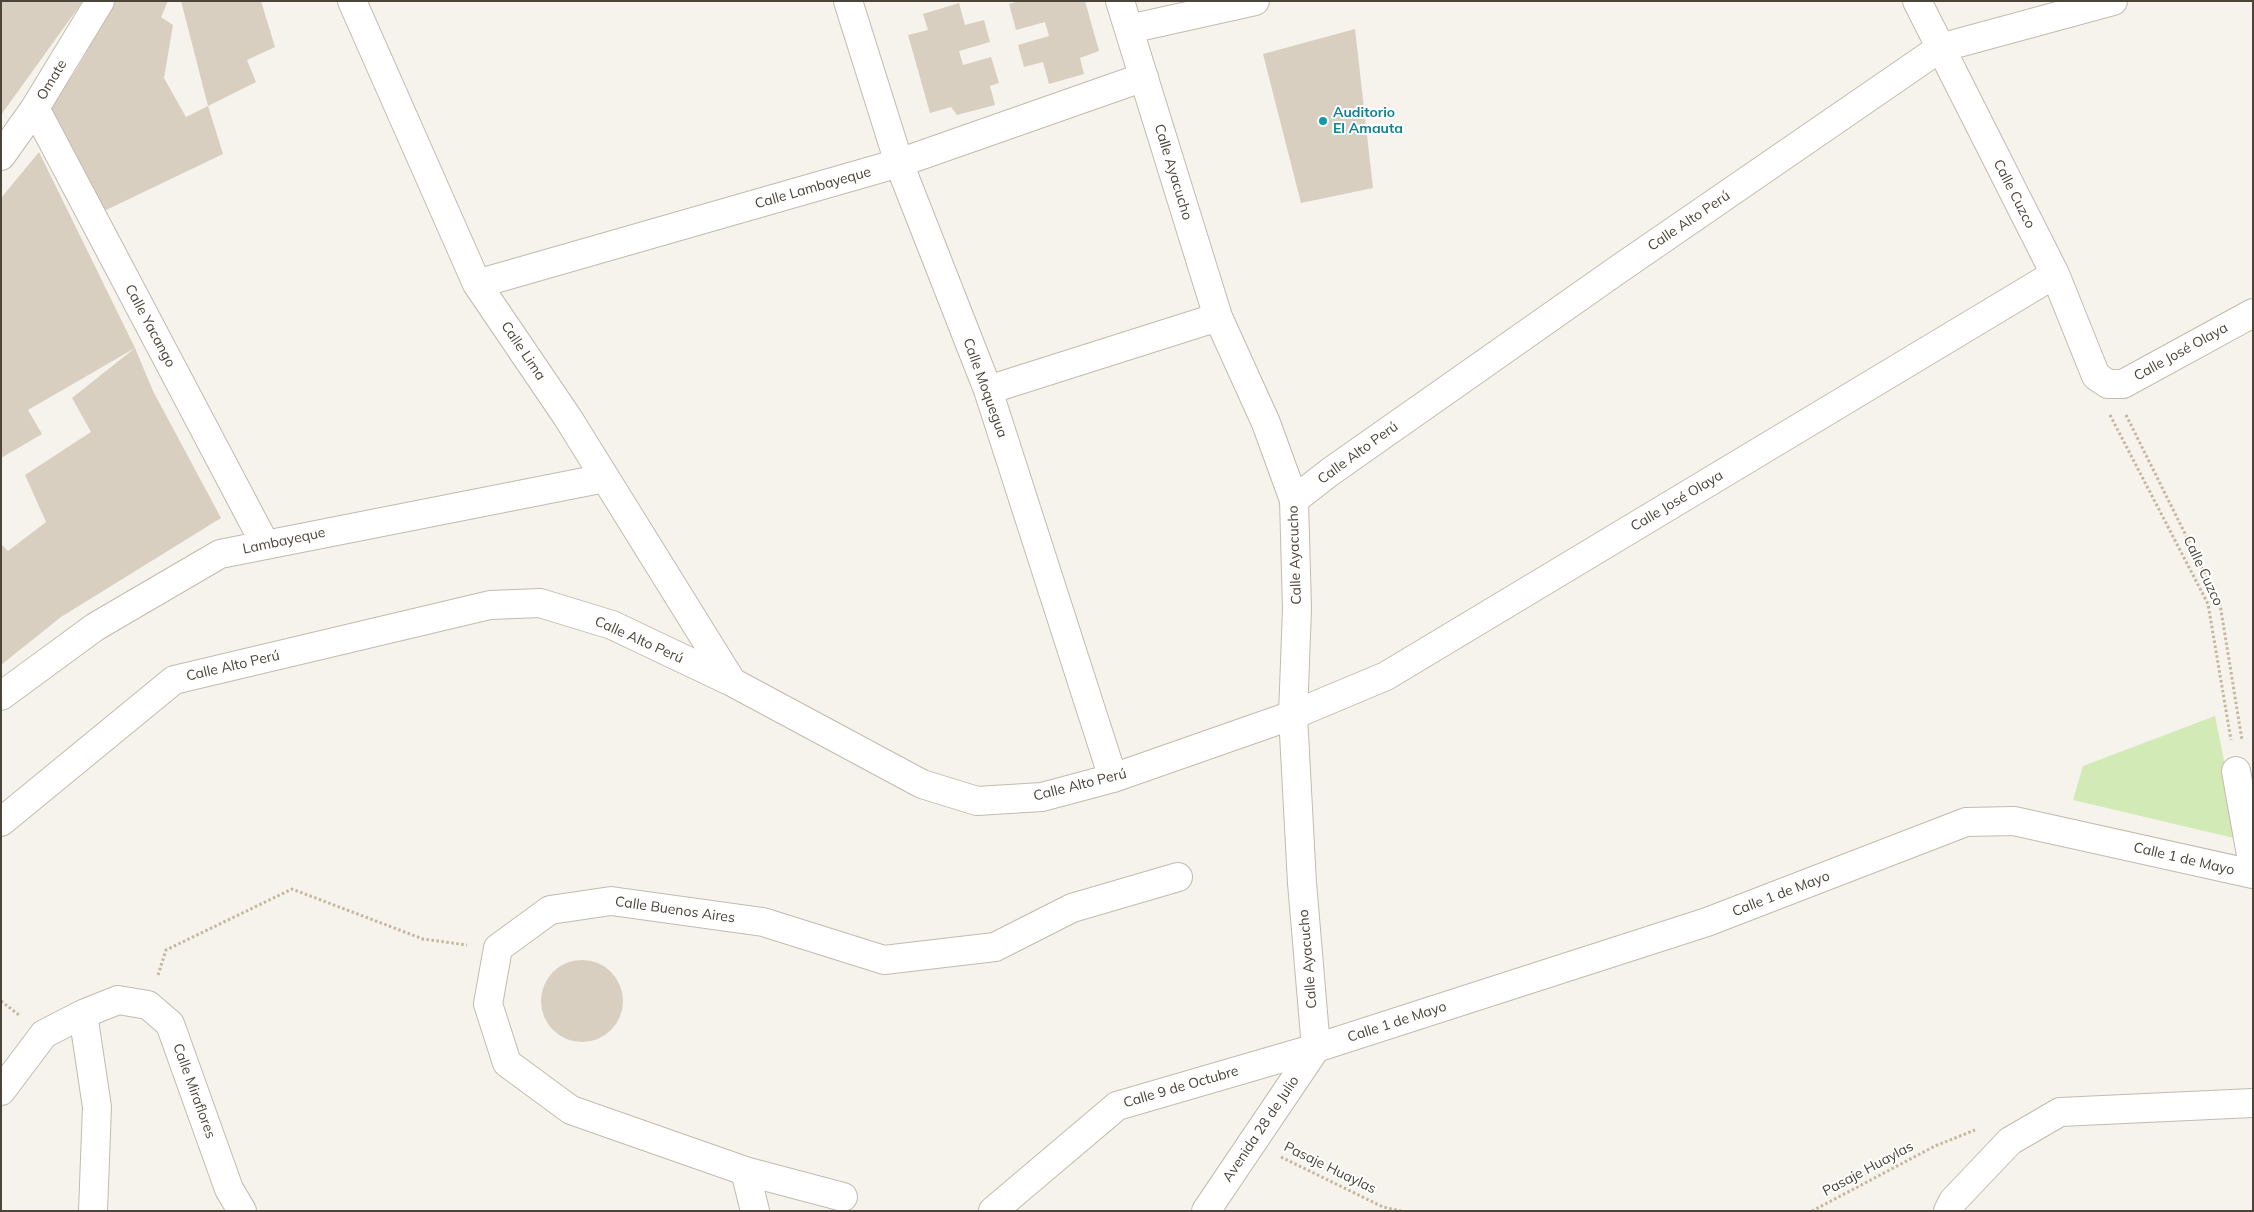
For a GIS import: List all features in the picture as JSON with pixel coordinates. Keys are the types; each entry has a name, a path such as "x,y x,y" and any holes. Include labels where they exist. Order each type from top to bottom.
{"street":[{"name":"Omate","path":"1,156 35,108 100,1"},
{"name":"Calle Lima","path":"352,1 477,284 568,418 732,682"},
{"name":"Calle Moquegua","path":"848,1 900,163 988,390 1113,778"},
{"name":"Calle Ayacucho","path":"1120,1 1218,316 1266,423 1294,500 1297,609 1293,715 1302,883 1316,1048"},
{"path":"1129,29 1255,1"},
{"name":"Calle Cuzco","path":"1917,1 2055,274 2096,376 2108,384"},
{"name":"Calle Alto Perú","path":"1294,500 1330,472 1616,270 1940,48 2113,1"},
{"name":"Calle Lambayeque","path":"477,284 900,163 1144,77"},
{"name":"Calle Yacango","path":"35,108 265,544"},
{"name":"Calle José Olaya","path":"1293,715 1386,676 2055,274"},
{"name":"Calle José Olaya","path":"2108,384 2123,384 2253,313"},
{"path":"988,390 1218,316"},
{"name":"Lambayeque","path":"1,696 95,627 220,554 605,478"},
{"name":"Calle Alto Perú","path":"1,822 174,680 490,605 540,603 603,622 732,682 922,784 976,802 1042,797 1113,778 1293,715"},
{"path":"2236,771 2253,866"},
{"name":"Calle 1 de Mayo","path":"1316,1048 1707,922 1966,822 2014,821 2253,874"},
{"name":"Calle Buenos Aires","path":"498,948 550,910 611,901 763,922 884,960 995,947 1072,908 1178,876"},
{"path":"498,948 488,1004 507,1063 570,1110 745,1171 844,1197"},
{"path":"1,1091 44,1034 83,1014 118,1000 148,1005"},
{"name":"Calle Miraflores","path":"148,1005 170,1024 229,1189 242,1211"},
{"path":"83,1014 97,1107 93,1211"},
{"name":"Avenida 28 de Julio","path":"1206,1211 1316,1048"},
{"name":"Calle 9 de Octubre","path":"993,1211 1116,1106 1316,1048"},
{"path":"1948,1211 1953,1201 2010,1141 2060,1112 2253,1103"},
{"path":"745,1171 755,1211"}],"path":[{"name":"Calle Cuzco","path":"2108,384 2110,417 2208,604 2236,771"},
{"name":"Calle Cuzco","path":"2108,384 2118,399 2220,604 2245,756 2236,771"},
{"path":"148,1005 166,950 292,889 423,939 498,948"},
{"name":"Pasaje Huaylas","path":"1251,1142 1383,1206 1401,1211"},
{"name":"Pasaje Huaylas","path":"1812,1211 1935,1146"}],"green space":[{"path":"2215,716 2237,825 2238,839 2073,800 2083,766"}],"building":[{"path":"1,1 83,1 1,115"},
{"path":"115,1 168,1 161,17 173,25 164,78 186,117 208,106 223,154 102,212 49,110 78,67"},
{"path":"181,1 261,1 275,47 247,60 256,82 208,106"},
{"path":"1019,1 1085,1 1099,51 1080,58 1084,74 1049,84 1043,62 1024,67 1018,45 1049,36 1045,22 1016,30 1009,4"},
{"path":"959,3 965,25 984,20 990,42 959,51 963,65 991,57 999,83 990,86 995,105 957,115 951,107 930,113 908,35 928,30 923,14"},
{"name":"Auditorio El Amauta","path":"1355,29 1373,188 1301,203 1263,54"},
{"path":"39,152 135,348 28,410 42,434 1,458 1,198"},
{"path":"135,348 153,391 221,518 61,617 1,665 1,544 8,551 46,522 25,475 91,432 72,398"},
{"path":"582,960 598,963 611,972 620,985 623,1001 620,1017 611,1030 598,1039 582,1042 566,1039 553,1030 544,1017 541,1001 544,985 553,972 566,963"}],"place":[{"name":"Auditorio El Amauta","path":"1323,121"}]}
